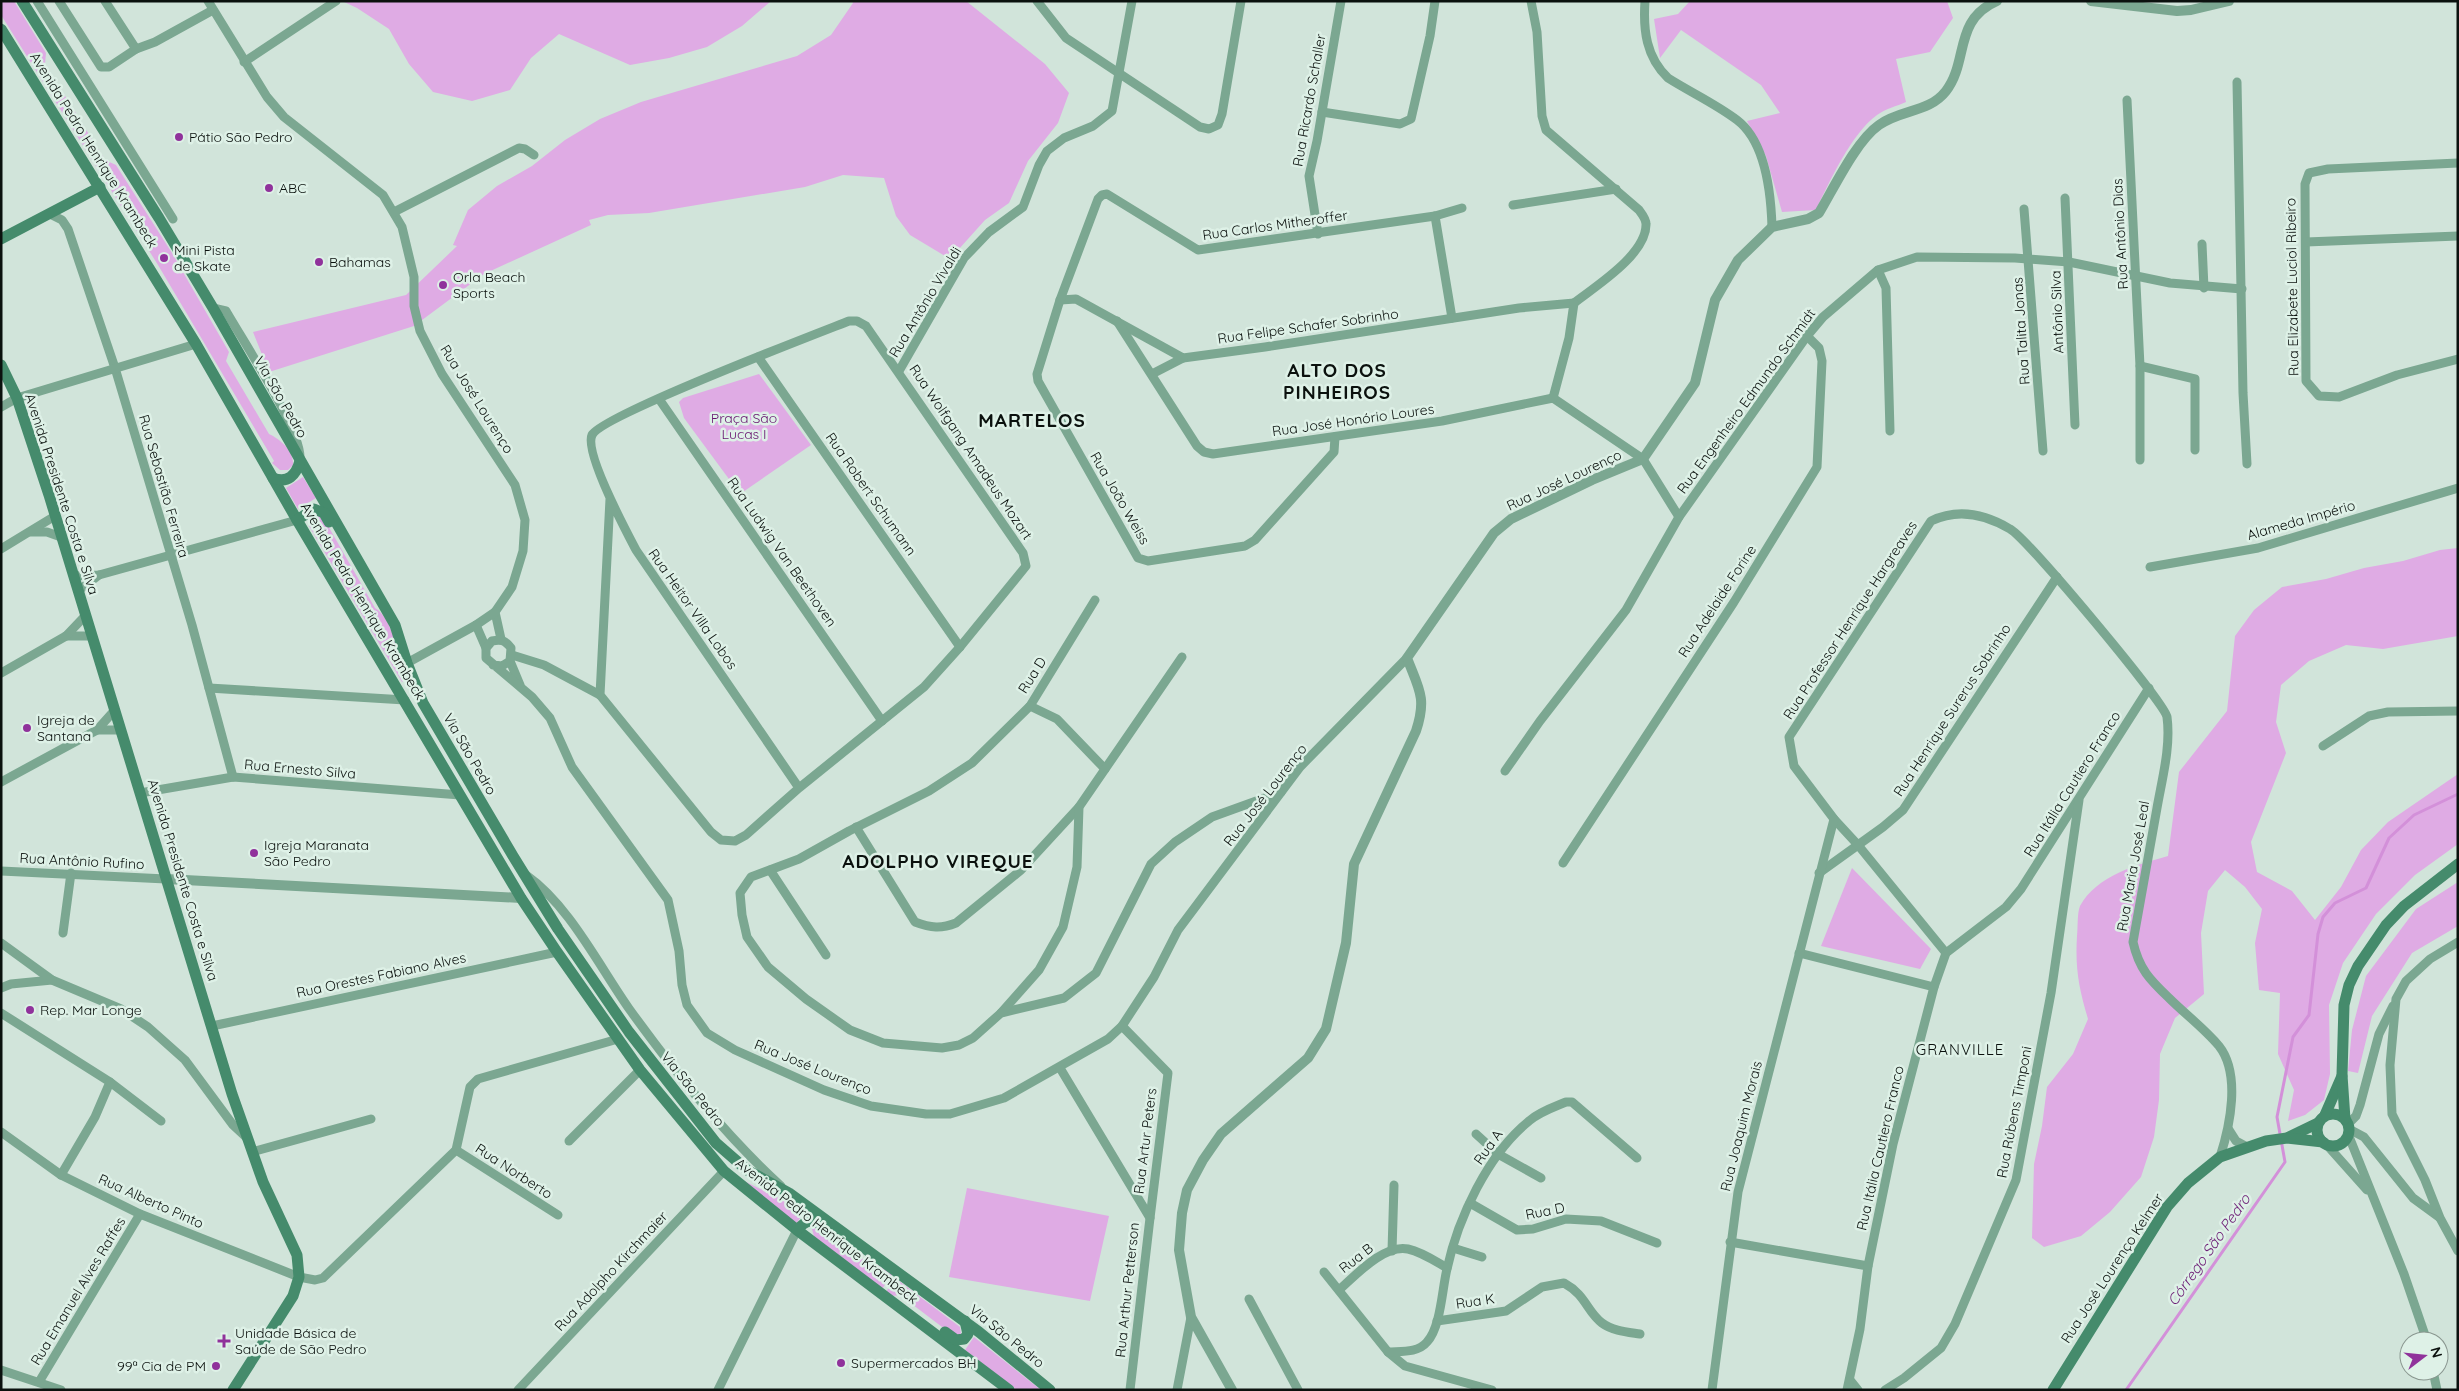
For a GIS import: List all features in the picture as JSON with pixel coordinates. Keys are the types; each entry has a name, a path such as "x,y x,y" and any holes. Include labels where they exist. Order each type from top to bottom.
{"main road":[{"name":"Via São Pedro","path":"22,1 159,218 213,308 385,607 395,625 407,663 423,703 558,929 629,1032 716,1143 747,1170 789,1192 964,1321 1050,1390"},
{"name":"Avenida Pedro Henrique Krambeck","path":"1,29 196,344 296,520 405,700 521,898 640,1070 724,1170 797,1230 1009,1390"},
{"path":"1,239 100,188"},
{"name":"Avenida Presidente Costa e Silva","path":"1,365 16,398 55,516 247,1139 297,1255 300,1276"},
{"path":"273,478 278,480 289,479 297,471 300,461"},
{"path":"296,520 314,509 324,513 376,601 385,607"},
{"path":"2342,1075 2322,1119 2318,1133 2324,1143 2337,1145 2346,1139 2348,1126 2342,1075 2344,1005 2349,985 2358,966 2386,925 2404,906 2458,864"},
{"path":"2322,1119 2336,1114 2348,1126"},
{"name":"Rua José Lourenço Kelmer","path":"2287,1138 2322,1119"},
{"name":"Rua José Lourenço Kelmer","path":"2053,1390 2167,1206 2188,1183 2220,1156 2266,1141 2287,1138 2324,1143"},
{"path":"797,1230 806,1221 816,1221 872,1260 880,1259"},
{"path":"233,1390 293,1296 300,1276"},
{"path":"893,1302 899,1301 904,1303 956,1340 964,1339 968,1334 964,1321"}],"street":[{"path":"36,1 173,219"},
{"path":"59,1 101,67 109,67 136,49 155,42 213,10"},
{"path":"105,1 136,49"},
{"name":"Rua José Lourenço","path":"208,1 244,62 267,97 284,117 306,136 354,170 383,195 402,227 414,277 414,306 420,331 442,374 515,485 525,520 523,551 512,587 495,612"},
{"path":"244,62 336,1"},
{"path":"1037,1 1066,38 1200,127 1209,129 1218,124 1222,114 1241,1"},
{"name":"Rua Antônio Vivaldi","path":"899,371 964,258 989,232 1023,207 1039,165 1047,151 1064,138 1093,126 1112,111 1132,1"},
{"name":"Rua Ricardo Schaller","path":"1318,234 1309,176 1341,1"},
{"path":"1322,112 1400,124 1411,119 1430,36 1434,1"},
{"path":"1531,1 1537,32 1542,116 1546,130 1639,210 1646,222 1645,234 1634,253 1574,303 1568,338 1553,398 1643,459 1679,517"},
{"path":"1645,1 1646,40 1653,58 1661,71 1668,78 1738,121 1760,153 1770,194 1772,227"},
{"name":"Rua José Lourenço","path":"493,665 532,697 550,718 572,767 668,900 679,951 682,984 687,1005 707,1033 735,1050 824,1090 871,1106 926,1114 950,1114 1004,1098 1060,1068 1108,1039 1122,1026 1154,977 1178,930 1281,792 1300,767 1407,658 1494,532 1511,519 1592,480 1643,459 1694,383 1715,300 1738,260 1772,227 1814,217 1871,130 1890,118 1928,107 1938,100 1950,84 1965,36 1972,22 1985,8 1998,1"},
{"path":"2092,1 2177,11 2200,9 2229,1"},
{"path":"2237,82 2243,393 2247,464"},
{"name":"Rua Antônio Dias","path":"2127,100 2140,366 2140,460"},
{"path":"394,212 520,148 534,155"},
{"name":"Rua Elizabete Luciol Ribeiro","path":"2458,163 2328,169 2309,173 2305,184 2306,381 2319,396 2339,397 2397,375 2458,359"},
{"path":"1513,205 1616,189"},
{"name":"Rua Carlos Mitheroffer","path":"1107,194 1198,250 1435,216 1462,208"},
{"name":"Rua João Weiss","path":"1107,194 1102,195 1098,199 1060,300 1037,368 1038,381 1138,558 1142,561 1245,546 1255,540 1334,452 1335,437"},
{"name":"Antônio Silva","path":"2065,198 2075,424"},
{"name":"Rua Talita Jonas","path":"2024,209 2043,451"},
{"name":"Rua Sebastião Ferreira","path":"50,214 62,220 68,229 115,368 209,688 233,777"},
{"path":"1435,216 1452,318"},
{"path":"2306,242 2458,236"},
{"path":"2202,244 2204,288"},
{"name":"Rua Engenheiro Edmundo Schmidt","path":"1505,772 1540,721 1626,610 1679,517 1808,336 1823,317 1878,270 1917,258 2029,259 2069,262 2136,278 2204,288 2242,289"},
{"path":"1878,270 1886,288 1890,431"},
{"path":"1060,300 1076,299 1183,358"},
{"name":"Rua Felipe Schafer Sobrinho","path":"1152,374 1183,358 1519,308 1574,303"},
{"name":"Rua Wolfgang Amadeus Mozart","path":"511,658 544,665 600,695 711,832 721,840 735,842 746,835 799,788 924,687 960,648 1026,566 1026,560 899,371 866,326 857,321 849,321 659,399 603,424 593,433"},
{"name":"Rua José Honório Loures","path":"1117,321 1152,374 1177,418 1197,446 1204,452 1213,454 1442,421 1553,398"},
{"name":"Rua Adelaide Forine","path":"1563,863 1734,602 1817,467 1822,360 1819,348 1808,336"},
{"path":"1135,348 1148,340"},
{"path":"1,407 16,398 196,344"},
{"name":"Rua Robert Schumann","path":"758,357 960,648"},
{"path":"2140,366 2195,380 2195,450"},
{"name":"Rua Ludwig Van Beethoven","path":"659,399 882,721"},
{"name":"Rua Heitor Villa Lobos","path":"593,433 590,444 610,499 636,550 799,788"},
{"name":"Alameda Império","path":"2150,567 2258,548 2458,488"},
{"path":"600,695 610,499"},
{"name":"Rua Professor Henrique Hargreaves","path":"1946,953 1858,845 1834,819 1794,766 1789,737 1931,521 1946,514 1960,513 1989,519 2012,529 2034,550 2149,688 2167,715 2167,751"},
{"path":"1,549 55,516"},
{"path":"74,576 99,575 296,520"},
{"path":"31,532 47,532 61,537"},
{"path":"78,591 99,575"},
{"name":"Rua Henrique Surerus Sobrinho","path":"1858,845 1903,810 2057,577"},
{"name":"Rua D","path":"1095,600 1030,706 1057,719 1105,769"},
{"path":"407,663 476,625 495,612 501,639 511,648 511,658 502,666 493,665 486,658 486,648 476,625"},
{"path":"1,673 66,636 85,616"},
{"path":"66,636 91,636"},
{"path":"486,648 492,641 501,639"},
{"path":"856,827 915,922 930,928 944,928 956,923 1021,870 1079,807 1182,657"},
{"name":"Rua José Lourenço","path":"511,658 521,688"},
{"path":"1232,1390 1191,1317 1179,1250 1186,1190 1221,1134 1308,1058 1326,1029 1346,943 1354,864 1416,731 1422,711 1420,694 1407,658"},
{"path":"209,688 405,700"},
{"name":"Rua Itália Cautiero Franco","path":"1848,1390 1868,1266 1893,1144 1934,987 1946,953 2006,907 2021,889 2149,688"},
{"path":"1030,706 972,763 930,791 856,827 799,859 750,876 740,893 747,937 768,967 806,999 850,1030 883,1043 942,1048 959,1045 973,1038 1001,1013 1039,970 1063,926 1077,867 1079,807"},
{"path":"1,782 97,730 114,711"},
{"path":"2323,746 2369,716 2388,712 2458,711"},
{"path":"97,730 120,730"},
{"name":"Rua Maria José Leal","path":"2167,751 2133,942 2138,963 2150,980 2220,1047 2227,1063 2232,1084 2229,1130 2220,1156"},
{"name":"Rua Ernesto Silva","path":"140,793 233,777 460,795"},
{"path":"1001,1013 1064,998 1096,973 1152,864 1174,842 1212,817 1281,792"},
{"name":"Rua Rúbens Timponi","path":"1885,1390 1904,1378 1941,1348 1955,1324 2016,1180 2051,993 2080,797"},
{"name":"Rua Joaquim Morais","path":"1712,1390 1738,1192 1834,819"},
{"path":"1819,873 1858,845"},
{"path":"770,870 826,955"},
{"name":"Rua Antônio Rufino","path":"1,871 71,873 521,898"},
{"path":"63,933 71,873"},
{"path":"2348,1126 2356,1116 2360,1105 2379,1034 2406,981 2430,959 2458,942"},
{"path":"1,943 52,980 121,1009 148,1027 185,1060 229,1119 247,1139"},
{"name":"Rua Orestes Fabiano Alves","path":"212,1026 557,952"},
{"path":"1798,953 1934,987"},
{"path":"1,988 11,984 52,980"},
{"path":"2396,999 2390,1065 2392,1114 2425,1180 2440,1218 2458,1251"},
{"path":"1,1013 110,1082 161,1121"},
{"name":"Rua Artur Peters","path":"1122,1026 1168,1073 1150,1218"},
{"path":"456,1150 470,1087 478,1079 618,1040"},
{"name":"Rua Arthur Petterson","path":"1060,1068 1150,1218 1130,1390"},
{"path":"569,1141 640,1070"},
{"path":"60,1175 95,1117 110,1082"},
{"name":"Rua A","path":"1437,1321 1447,1268 1470,1203 1508,1140 1530,1119 1566,1102 1572,1102 1637,1158"},
{"path":"252,1152 371,1118"},
{"path":"2348,1126 2372,1196 2404,1274 2424,1331"},
{"path":"2348,1126 2364,1137 2413,1198 2440,1218"},
{"path":"2229,1130 2236,1141 2247,1148"},
{"name":"Rua Alberto Pinto","path":"1,1132 60,1175 140,1214 300,1276 315,1280 323,1278 456,1150"},
{"path":"1476,1134 1498,1154 1542,1178"},
{"path":"2324,1143 2372,1196"},
{"name":"Rua Norberto","path":"456,1150 558,1215"},
{"name":"Rua Adolpho Kirchmaier","path":"518,1390 724,1170"},
{"path":"1392,1252 1394,1184"},
{"name":"Rua D","path":"1470,1203 1517,1230 1533,1229 1566,1219 1601,1221 1657,1243"},
{"name":"Rua Emanuel Alves Raffes","path":"39,1382 140,1214"},
{"path":"718,1390 797,1230"},
{"path":"1730,1242 1868,1266"},
{"name":"Rua B","path":"1339,1290 1380,1254 1406,1248 1447,1268"},
{"path":"1453,1248 1482,1257"},
{"path":"1324,1272 1388,1352 1405,1366 1492,1390"},
{"name":"Rua K","path":"1437,1321 1506,1311 1542,1287 1564,1283 1577,1290 1600,1322 1612,1328 1640,1334"},
{"path":"1249,1299 1298,1390"},
{"path":"1177,1390 1191,1317"},
{"path":"1388,1352 1418,1350 1428,1342 1437,1321"},
{"path":"1,1370 60,1390"},
{"path":"1850,1380 1858,1390"}],"green space":[{"path":"1,1 14,1 46,53 45,64 105,160 116,165 172,253 229,352 226,361 269,434 282,442 289,450 293,465 288,470 280,470 272,463 274,461 158,265 1,15"},
{"path":"342,1 771,1 742,26 707,47 669,58 630,65 559,34 531,58 510,90 472,101 433,92 409,64 389,29 357,8"},
{"path":"852,1 966,1 1045,64 1069,93 1058,123 1028,161 1009,203 985,220 950,259 910,235 896,216 884,178 843,175 805,187 649,213 608,215 589,220 591,225 484,274 414,326 269,372 253,332 406,295 457,246 453,245 468,210 497,186 532,166 565,140 600,119 641,102 797,56 831,35 853,3"},
{"path":"1690,1 1947,1 1953,18 1930,52 1896,59 1906,102 1887,109 1868,123 1842,159 1816,210 1782,212 1766,156 1747,121 1780,113 1761,85 1681,30 1660,58 1654,19 1678,14"},
{"name":"Praça São Lucas I","path":"759,374 811,445 740,494 684,418 679,402 683,398"},
{"path":"303,477 316,498 298,509 286,488"},
{"path":"313,515 323,517 375,608 387,621 405,680 402,682 309,526 309,517"},
{"path":"2458,548 2458,636 2383,649 2346,645 2309,661 2281,685 2276,722 2286,753 2251,842 2257,872 2292,891 2315,920 2341,887 2361,850 2388,822 2458,774 2458,844 2415,875 2376,914 2343,963 2329,1005 2330,1074 2324,1100 2305,1115 2288,1121 2294,1090 2278,1054 2280,993 2259,990 2255,943 2262,909 2245,887 2225,870 2208,891 2201,933 2204,994 2175,1018 2160,1054 2159,1100 2154,1137 2141,1177 2110,1212 2081,1236 2044,1247 2032,1238 2034,1164 2042,1126 2047,1087 2073,1054 2088,1019 2077,969 2079,909 2087,895 2107,879 2144,863 2168,856 2179,772 2227,711 2235,636 2254,610 2282,587 2403,561 2440,550"},
{"path":"1852,868 1931,949 1920,969 1821,946"},
{"path":"2458,882 2458,926 2412,953 2372,1016 2358,1073 2348,1071 2352,1030 2366,976 2416,909"},
{"path":"744,1181 805,1211 796,1224"},
{"path":"967,1188 1109,1216 1090,1301 949,1277"},
{"path":"817,1225 872,1266 878,1265 892,1275 882,1289 814,1236 811,1226"},
{"path":"895,1278 960,1327 961,1334 954,1336 900,1295 891,1296 886,1292"},
{"path":"974,1337 1041,1390 1017,1390 965,1350"}],"waterway":[{"name":"Córrego São Pedro","path":"2126,1390 2285,1162 2277,1117 2293,1037 2309,1015 2318,934 2323,917 2335,903 2366,888 2389,838 2414,815 2458,794"}],"place":[{"name":"Pátio São Pedro","path":"179,137"},
{"name":"ABC","path":"269,188"},
{"name":"Mini Pista de Skate","path":"164,258"},
{"name":"Bahamas","path":"319,262"},
{"name":"Orla Beach Sports","path":"443,285"},
{"name":"Igreja de Santana","path":"27,728"},
{"name":"Igreja Maranata São Pedro","path":"254,853"},
{"name":"Rep. Mar Longe","path":"30,1010"},
{"name":"Unidade Básica de Saúde de São Pedro","path":"224,1341"},
{"name":"Supermercados BH","path":"841,1363"},
{"name":"99ª Cia de PM","path":"216,1366"}],"district":[{"name":"ALTO DOS PINHEIROS","path":"1337,381"},
{"name":"MARTELOS","path":"1032,420"},
{"name":"ADOLPHO VIREQUE","path":"938,861"},
{"name":"GRANVILLE","path":"1960,1050"}]}
